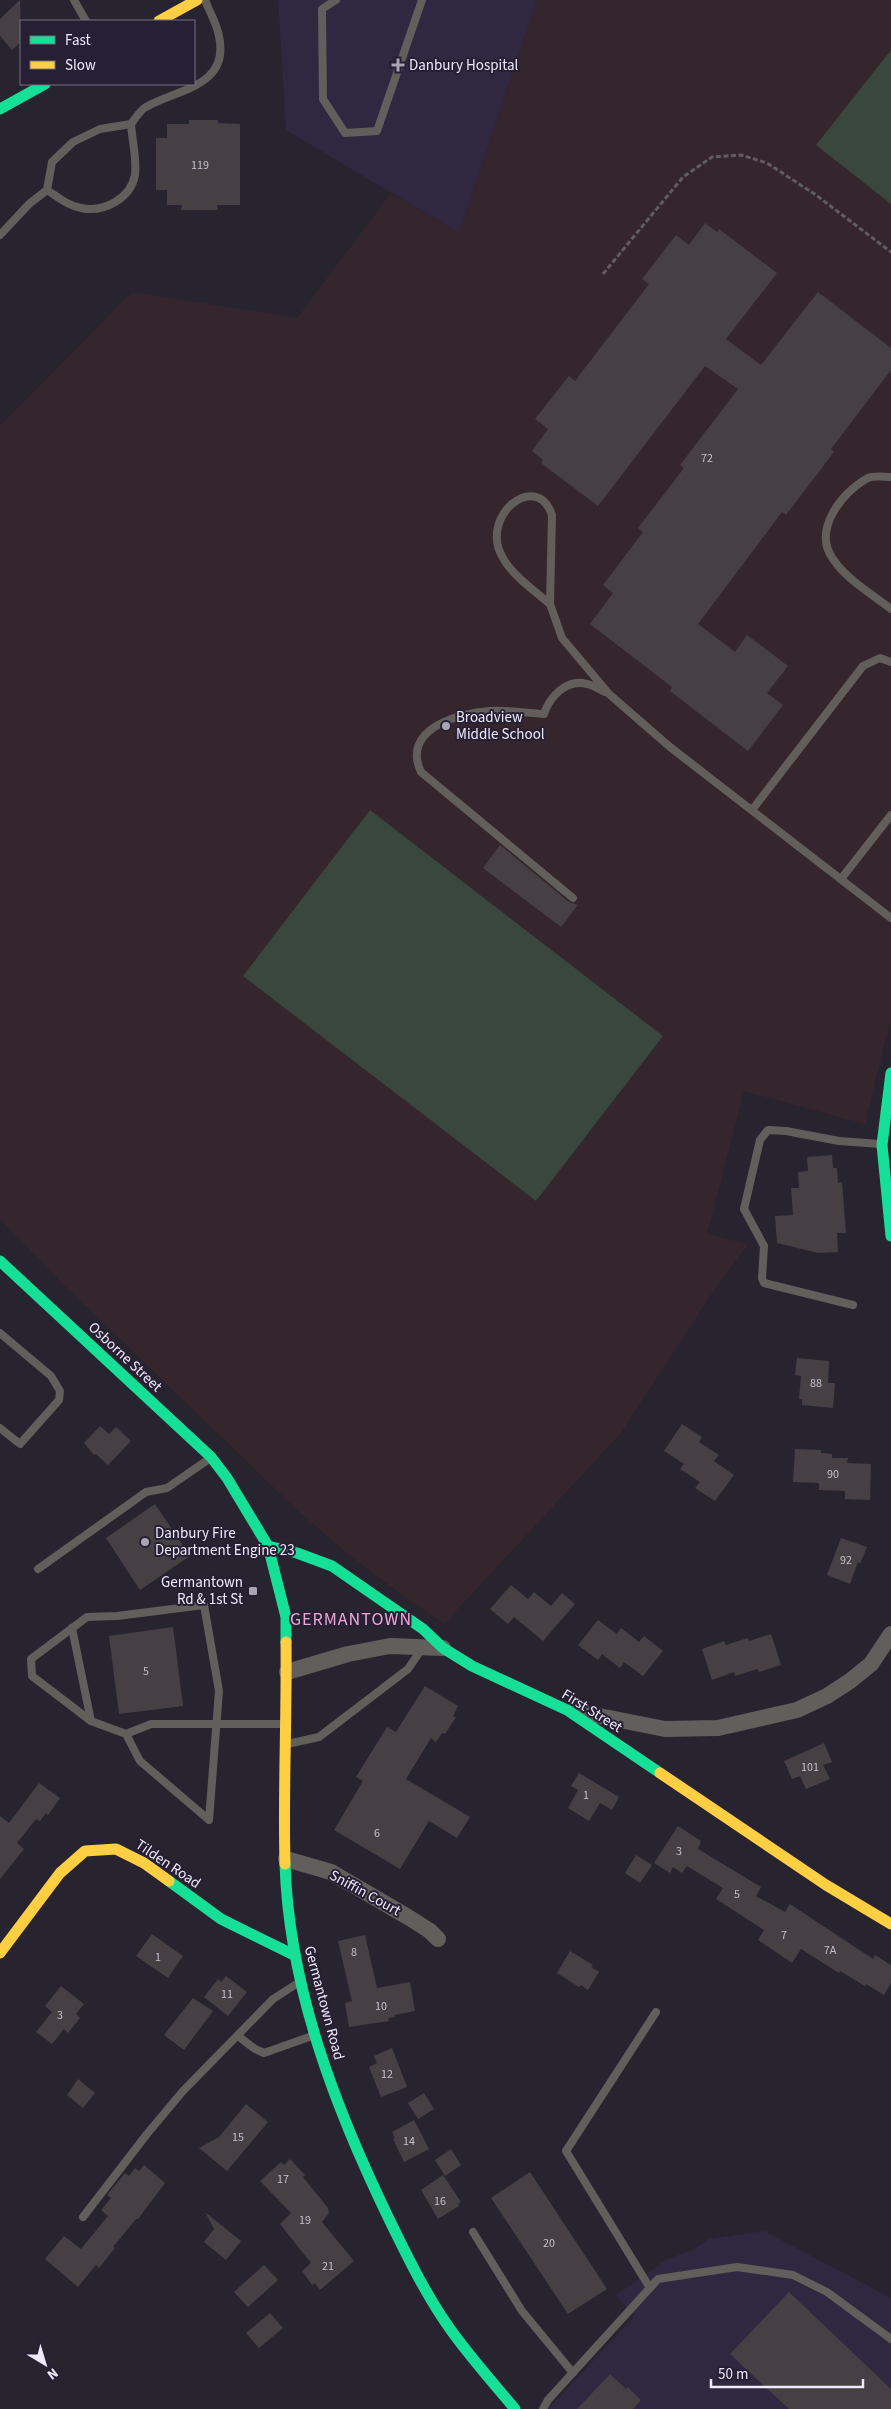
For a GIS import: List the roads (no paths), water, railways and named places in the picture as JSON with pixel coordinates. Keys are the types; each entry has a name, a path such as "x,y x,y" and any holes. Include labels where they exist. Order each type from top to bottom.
{"main road":[{"path":"161,20 197,0"},
{"path":"0,109 44,85"},
{"path":"891,1073 882,1145 891,1236"},
{"name":"Osborne Street","path":"0,1261 211,1457 226,1478"},
{"name":"Germantown Road","path":"226,1478 268,1546 286,1617 287,1672 283,1797 286,1896 294,1955 314,2035 364,2168 407,2256 452,2332 515,2409"},
{"name":"First Street","path":"268,1546 297,1553 332,1566 423,1629 443,1648 472,1666 566,1710 826,1885 891,1924"},
{"name":"Tilden Road","path":"0,1953 60,1873 85,1851 116,1849 144,1863 221,1919 294,1955"}],"street":[{"path":"566,1710 665,1729 718,1728 797,1710 827,1696 850,1681 871,1664 891,1634"},
{"path":"287,1672 348,1654 390,1646 443,1648"},
{"name":"Sniffin Court","path":"286,1859 331,1872 408,1916 438,1939"}],"lane":[{"path":"74,0 85,20"},
{"path":"0,235 29,204 47,190 52,162 73,142 100,128 131,124 145,107 185,92 207,79 213,71 220,52 220,36 204,0"},
{"path":"336,0 322,9 323,99 345,133 377,131 422,0"},
{"path":"47,190 65,202 82,208 96,209 111,205 123,197 131,186 135,174 131,124"},
{"path":"891,477 870,476 844,497 829,517 826,541 832,558 845,573 891,609"},
{"path":"550,604 503,560 496,543 497,526 506,509 517,499 531,496 540,499 550,507 552,515 550,604 562,638 609,694 670,747 891,918"},
{"path":"752,810 863,666 880,658 891,662"},
{"path":"573,898 421,772 417,763 416,752 428,733 446,720 490,711 544,714 548,701 556,692 571,685 585,683 609,694"},
{"path":"841,879 891,815"},
{"path":"852,1304 764,1283 764,1246 744,1209 760,1140 768,1130 786,1131 839,1141 882,1145"},
{"path":"0,1332 52,1376 60,1392 59,1400 20,1444 0,1428"},
{"path":"38,1569 146,1492 167,1488 211,1457"},
{"path":"126,1734 140,1761 208,1820 217,1724 219,1691 204,1605 116,1616 87,1617 31,1659 32,1676 91,1721 126,1734 151,1724 217,1724 286,1724"},
{"path":"72,1628 91,1721"},
{"path":"285,1744 319,1738 408,1669 423,1646"},
{"path":"83,2217 183,2091 273,1998 300,1982"},
{"path":"650,2288 566,2151 656,2012"},
{"path":"238,2036 255,2049 264,2053 314,2035"},
{"path":"473,2232 522,2311 573,2373"},
{"path":"543,2409 658,2279 737,2267 793,2274 827,2292 891,2339"}],"place":[{"name":"Danbury Hospital","path":"398,65"},
{"name":"Broadview Middle School","path":"446,726"},
{"name":"Danbury Fire Department Engine 23","path":"145,1542"},
{"name":"Germantown Rd & 1st St","path":"253,1591"}],"district":[{"name":"GERMANTOWN","path":"351,1619"}]}
